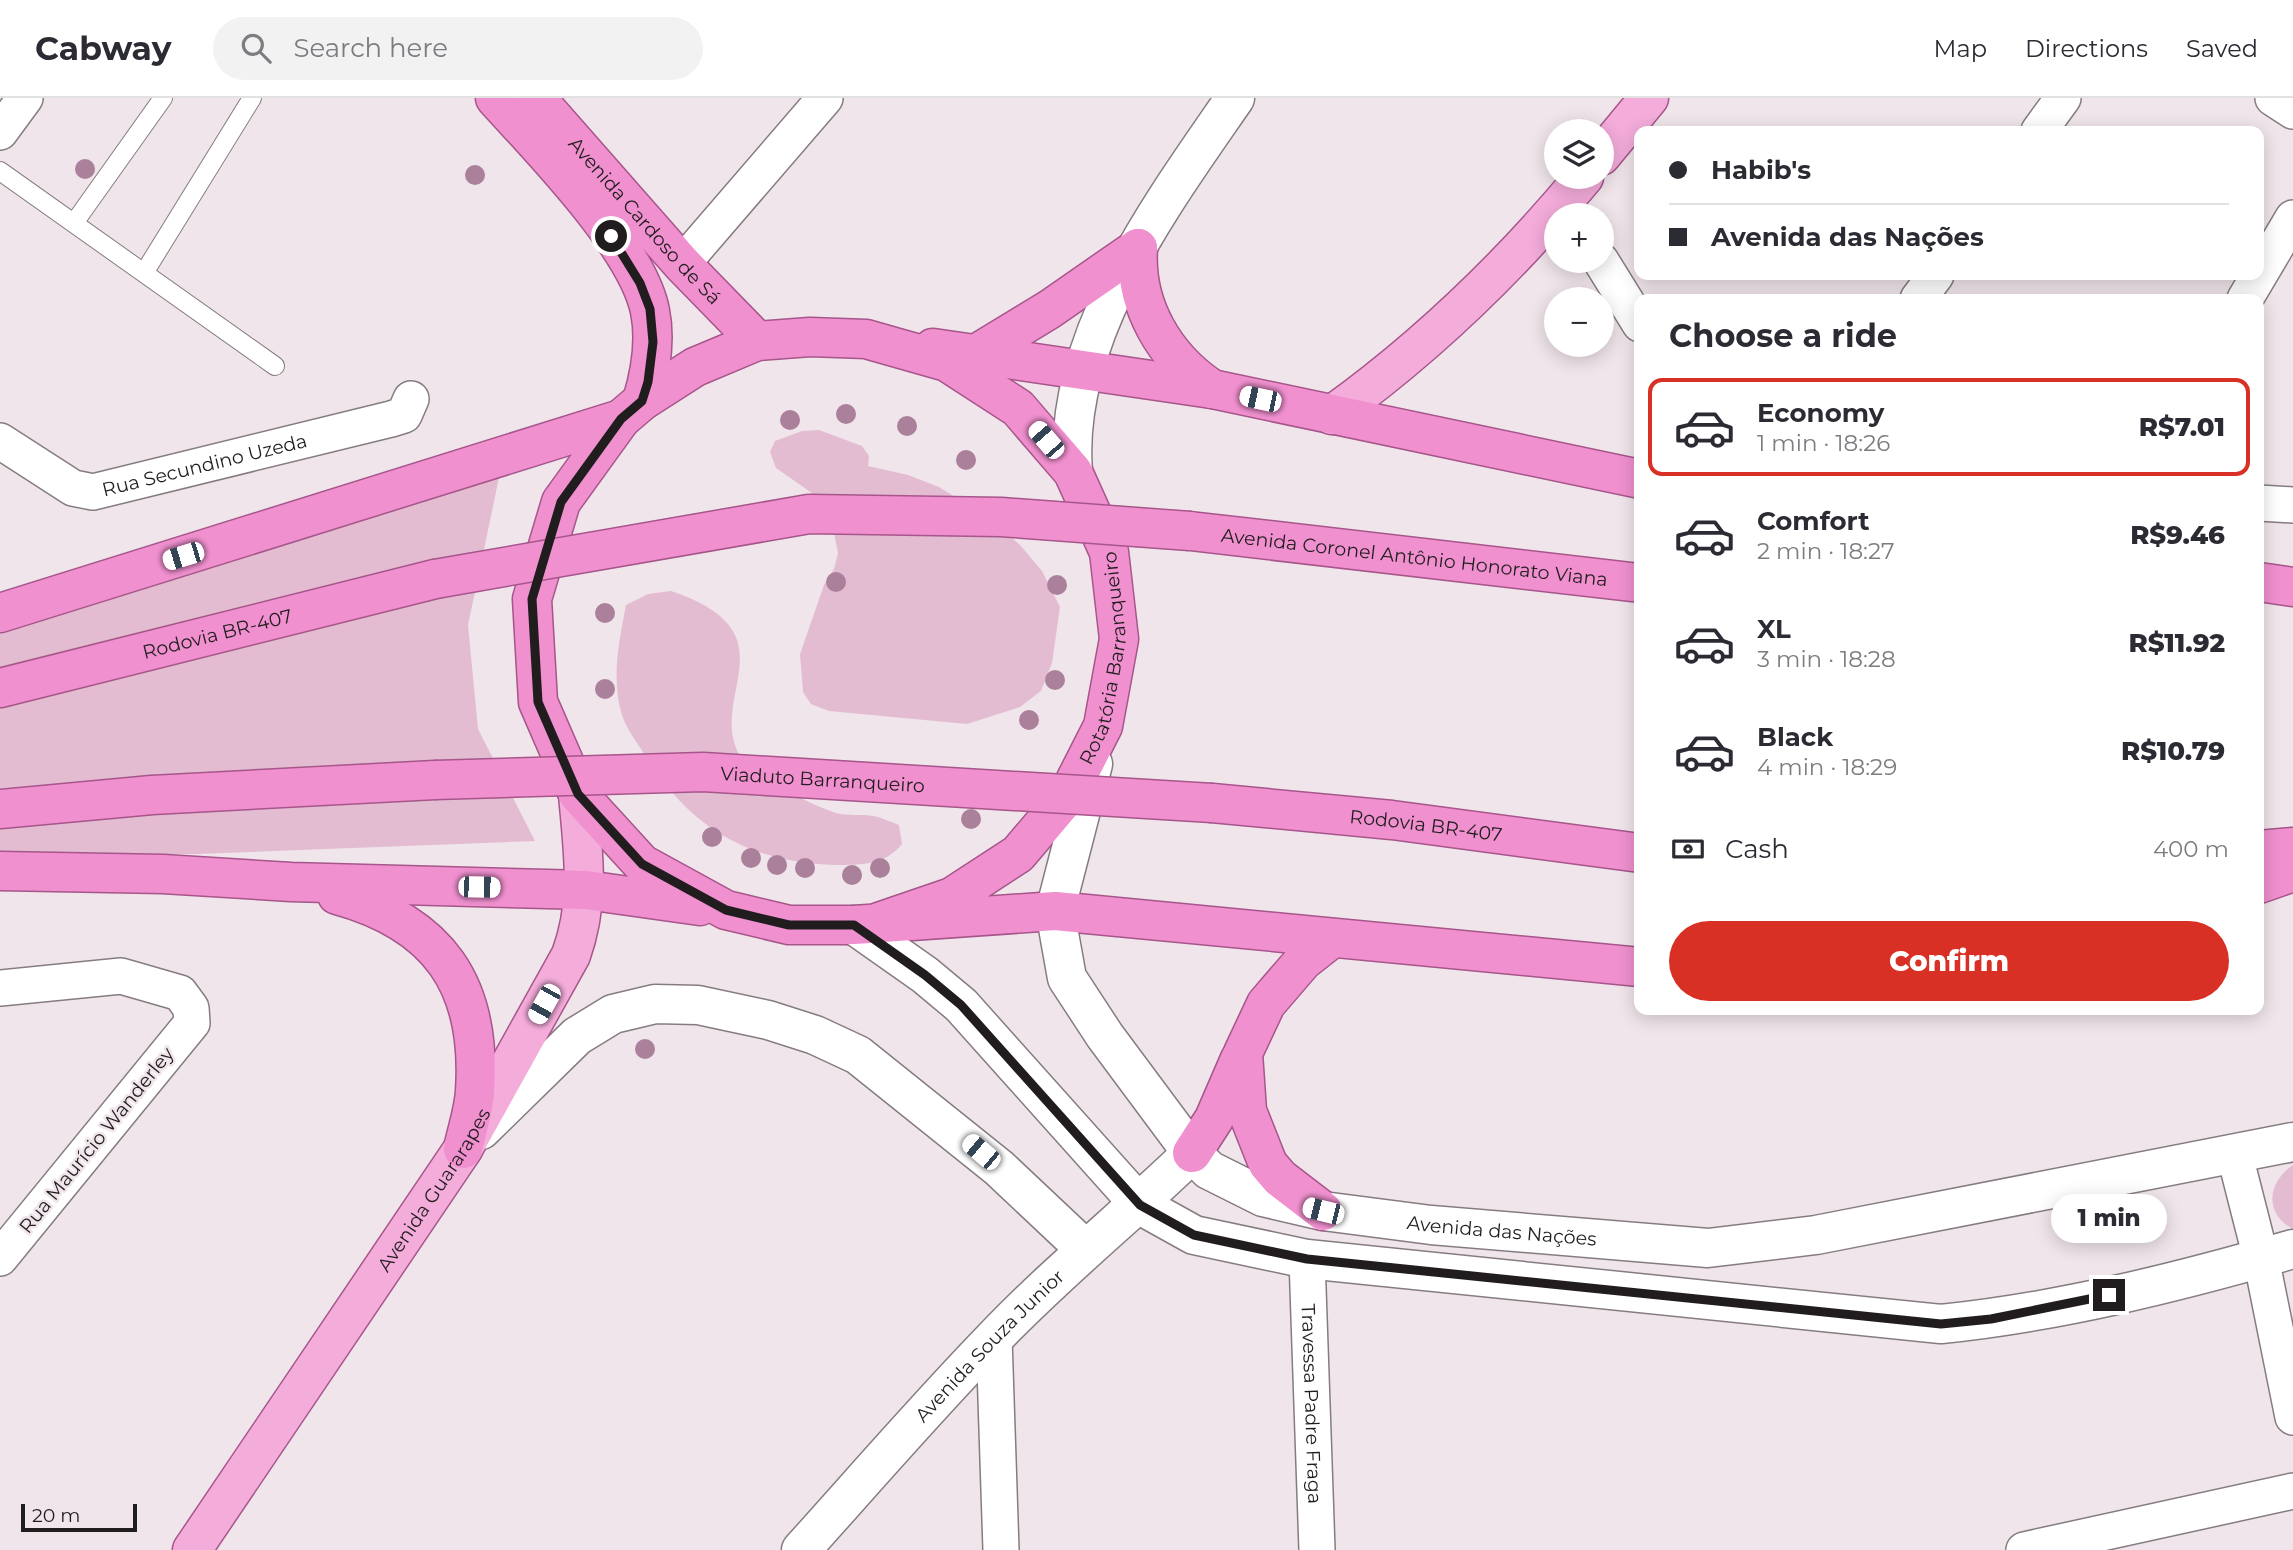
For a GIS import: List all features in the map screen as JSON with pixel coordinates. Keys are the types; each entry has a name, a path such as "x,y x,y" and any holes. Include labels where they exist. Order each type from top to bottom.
{"highway":[{"name":"Avenida Cardoso de Sá","path":"495,98 575,188 611,236 640,283 650,309 653,342 632,410"},
{"name":"Avenida Cardoso de Sá","path":"536,98 682,264 757,341"},
{"path":"976,354 1050,309 1138,248"},
{"path":"1138,248 1136,274 1140,292 1158,334 1181,365 1212,389"},
{"name":"Rotatória Barranqueiro","path":"810,337 866,339 947,362 1018,408 1073,472 1109,552 1118,639 1103,726 1068,795 1018,854 952,897 866,923 789,925 726,910 642,864 578,794 538,702 532,599 561,502 632,410 695,366 757,341 810,337"},
{"path":"866,339 1212,389 1634,478"},
{"path":"0,613 632,410"},
{"name":"Avenida Coronel Antônio Honorato Viana","path":"435,579 809,514 1001,517 1190,531 1634,582"},
{"name":"Rodovia BR-407","path":"0,688 435,579"},
{"path":"2264,583 2293,587"},
{"path":"2264,609 2293,608"},
{"name":"Viaduto Barranqueiro","path":"0,809 152,795 435,779 702,772 1212,803"},
{"name":"Rodovia BR-407","path":"1212,803 1392,820 1634,852"},
{"path":"2264,850 2293,848"},
{"path":"0,872 163,874 291,882 586,890 726,910"},
{"path":"2264,882 2293,872"},
{"path":"291,882 367,903 400,918 435,946 457,978 469,1012 475,1055 475,1094 463,1149"},
{"path":"866,923 1055,911 1634,966"},
{"path":"1192,1153 1214,1119 1266,1004 1303,961 1331,939"},
{"path":"1243,1053 1247,1111 1268,1164 1280,1178 1323,1211"}],"main road":[{"path":"1073,472 1074,425 1093,340 1138,248 1182,176 1235,98"},
{"path":"1614,140 1649,98"},
{"path":"1332,415 1391,373 1574,198"},
{"name":"Avenida das Nações","path":"1103,726 1055,911 1067,978 1105,1036 1192,1153 1209,1170 1263,1196 1323,1211 1431,1225 1708,1248 1816,1235 2235,1156 2293,1142"},
{"name":"Avenida Guararapes","path":"192,1550 463,1149 571,956 582,924 586,890 578,794"},
{"path":"866,923 961,1005 1140,1205 1194,1235 1307,1259 1941,1324 1991,1319 2277,1254"},
{"path":"463,1149 527,1082 577,1037 613,1014 655,1004 698,1005 768,1020 815,1035 858,1055 999,1168 1085,1249"},
{"name":"Avenida Souza Junior","path":"801,1550 994,1338 1085,1249 1140,1205 1192,1153"},
{"path":"1699,1299 1708,1248"}],"street":[{"path":"0,132 25,98"},
{"path":"682,264 825,98"},
{"path":"2043,126 2063,98"},
{"path":"2273,98 2293,111"},
{"path":"2264,267 2293,218"},
{"path":"1608,273 1634,314"},
{"name":"Rua Secundino Uzeda","path":"0,441 73,488 93,492 391,419 404,415 411,399"},
{"path":"2264,503 2293,505"},
{"name":"Rua Maurício Wanderley","path":"0,988 121,976 180,993 191,1008 192,1023 0,1258"},
{"path":"2235,1156 2277,1254 2293,1417"},
{"name":"Travessa Padre Fraga","path":"1307,1259 1317,1550"},
{"path":"994,1338 1001,1550"},
{"path":"2024,1550 2293,1491"}],"lane":[{"path":"74,223 163,98"},
{"path":"144,273 252,98"},
{"path":"0,171 275,366"}],"shaded area":[{"path":"819,430 862,446 869,456 868,466 908,475 939,487 992,520 1020,545 1042,571 1060,607 1052,663 1041,691 1020,707 967,724 829,711 811,704 803,692 800,654 838,553 831,518 819,498 776,468 770,452 775,441 802,431"},
{"path":"500,473 468,625 478,729 535,841 198,854 0,855 0,627"},
{"path":"671,591 709,608 730,627 739,648 739,669 732,715 733,738 743,761 785,789 818,806 841,814 874,816 899,825 902,844 895,851 880,860 854,865 775,857 724,836 680,801 661,779 622,715 617,688 617,660 626,605 648,594"},
{"path":"2293,1165 2293,1229 2277,1215 2272,1198 2278,1180"}],"route":[{"path":"611,236 640,283 650,309 653,342 648,382 642,401 621,419 561,502 532,599 538,702 578,794 642,864 726,910 789,925 854,925 925,975 961,1005 1140,1205 1194,1235 1307,1259 1941,1324 1991,1319 2109,1295"}]}
